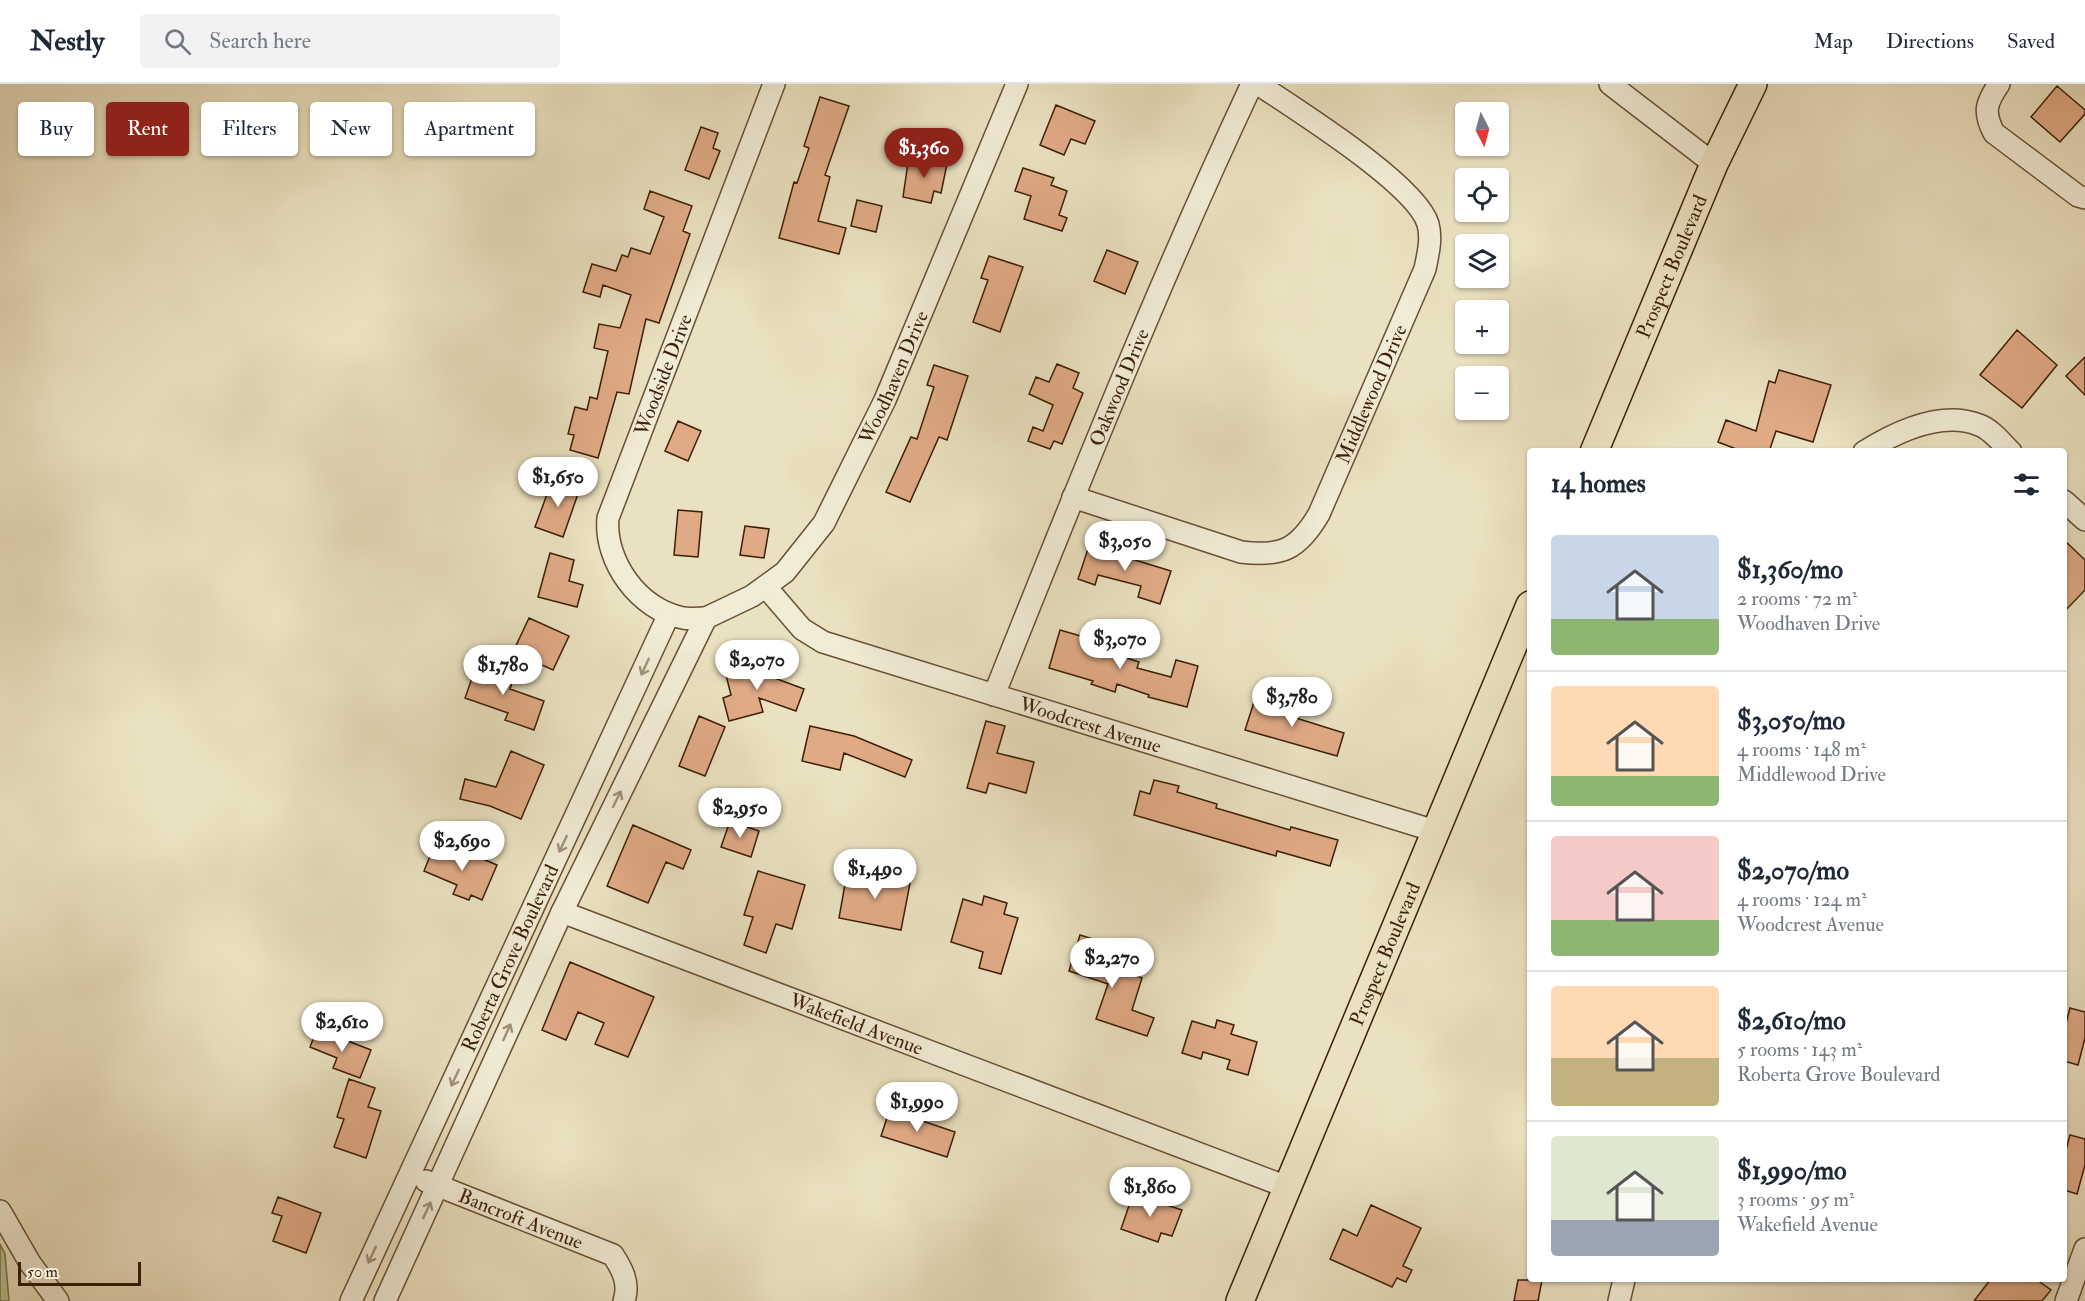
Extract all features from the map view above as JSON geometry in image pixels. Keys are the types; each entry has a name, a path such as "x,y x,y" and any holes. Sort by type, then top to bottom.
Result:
{"main road":[{"name":"Prospect Boulevard","path":"1596,448 1714,164 1753,84"},
{"name":"Prospect Boulevard","path":"1240,1301 1527,612"}],"street":[{"name":"Woodside Drive","path":"706,618 683,618 669,614 654,606 625,578 615,561 607,530 608,518 774,84"},
{"name":"Woodhaven Drive","path":"706,618 766,587 785,573 824,524 885,400 1017,84"},
{"name":"Oakwood Drive","path":"994,695 1073,497 1203,188 1252,84"},
{"name":"Middlewood Drive","path":"1073,497 1240,552 1267,556 1286,550 1300,541 1319,514 1425,269 1430,240 1427,223 1412,198 1337,136 1258,84"},
{"path":"1610,84 1714,164"},
{"path":"2000,84 1988,99 1986,118 1994,133 2078,196 2085,198"},
{"path":"1872,448 1916,426 1957,421 1979,425 2006,448"},
{"path":"2067,504 2085,520"},
{"name":"Woodcrest Avenue","path":"766,587 802,630 823,642 1436,831"},
{"name":"Roberta Grove Boulevard","path":"351,1301 669,614"},
{"name":"Roberta Grove Boulevard","path":"385,1301 562,912 706,618"},
{"name":"Wakefield Avenue","path":"562,912 1287,1187"},
{"name":"Bancroft Avenue","path":"410,1175 613,1254 624,1271 627,1285 624,1301"},
{"path":"0,1211 30,1263 58,1301"},
{"path":"2066,1301 2085,1249"},
{"path":"1619,1301 1624,1282"}],"green space":[{"path":"0,1244 5,1254 9,1301 0,1301"}],"building":[{"path":"2057,86 2085,110 2085,114 2060,142 2031,117"},
{"path":"820,97 849,106 825,175 830,177 818,221 846,228 839,254 779,238 794,182 797,183 809,148 804,146"},
{"path":"1056,105 1095,121 1085,144 1071,139 1064,155 1040,145"},
{"path":"701,127 718,133 713,148 720,151 709,179 685,170"},
{"path":"909,156 947,164 941,193 934,191 931,203 903,197"},
{"path":"1023,168 1054,178 1051,185 1067,191 1059,215 1067,218 1062,231 1024,219 1031,196 1015,191"},
{"path":"650,191 692,206 683,231 690,234 659,323 646,319 629,394 617,392 598,458 570,450 574,435 568,434 575,407 587,410 590,397 597,399 608,351 594,348 599,324 620,328 631,295 603,285 600,297 583,292 592,264 616,271 622,255 628,257 631,248 650,254 664,217 644,209"},
{"path":"857,200 882,206 876,232 851,226"},
{"path":"1107,250 1138,262 1125,294 1094,281"},
{"path":"989,256 1023,267 1000,332 973,322 988,280 981,278"},
{"path":"2017,330 2057,365 2022,408 1980,375"},
{"path":"2085,357 2085,395 2066,376"},
{"path":"1057,364 1079,373 1073,388 1083,393 1062,444 1054,441 1050,449 1028,441 1033,427 1043,431 1053,405 1029,394 1036,377 1049,382"},
{"path":"934,365 968,376 947,440 939,437 910,502 886,492 911,437 917,439 934,387 927,385"},
{"path":"1779,370 1831,385 1813,442 1776,431 1770,448 1734,448 1718,442 1726,420 1756,431 1769,381 1775,383"},
{"path":"678,421 701,431 688,461 665,451"},
{"path":"553,478 580,488 563,537 535,527"},
{"path":"678,510 702,512 698,557 674,555"},
{"path":"745,526 769,529 764,558 740,555"},
{"path":"1090,543 1123,554 1122,556 1171,571 1160,604 1138,597 1141,586 1098,575 1095,585 1078,579"},
{"path":"2067,543 2085,560 2085,590 2067,609"},
{"path":"550,553 574,560 569,581 583,585 577,607 538,597"},
{"path":"529,618 569,636 553,670 513,652"},
{"path":"1060,630 1098,641 1096,648 1139,662 1137,668 1171,677 1176,660 1198,666 1187,707 1148,697 1149,695 1117,684 1115,692 1091,684 1093,681 1049,668"},
{"path":"764,660 769,676 804,689 796,711 759,698 763,712 729,721 723,698 731,695 725,671"},
{"path":"478,661 515,674 510,689 544,701 534,730 505,720 508,713 465,698"},
{"path":"1255,699 1298,712 1296,718 1344,733 1337,756 1245,730"},
{"path":"699,716 725,727 705,776 679,766"},
{"path":"986,721 1005,726 997,753 1034,762 1026,793 989,783 986,793 967,788"},
{"path":"810,726 854,736 912,760 905,777 844,753 840,770 802,761"},
{"path":"511,751 544,765 521,819 490,806 460,799 465,779 496,787"},
{"path":"1154,780 1179,786 1177,792 1217,804 1216,808 1290,830 1291,827 1338,840 1330,866 1277,851 1276,856 1134,815 1140,791 1150,794"},
{"path":"730,821 759,831 751,857 721,847"},
{"path":"633,825 691,850 683,869 666,862 648,903 607,886"},
{"path":"445,843 497,865 482,900 471,895 469,900 453,894 457,885 424,871 430,856 438,859"},
{"path":"758,871 805,885 792,929 776,924 766,953 744,945 753,917 744,915"},
{"path":"847,873 888,881 889,874 911,878 901,930 839,918"},
{"path":"984,896 1007,903 1004,914 1018,918 1001,974 979,968 983,952 951,942 963,899 982,905"},
{"path":"1080,935 1096,940 1090,957 1127,969 1126,972 1142,978 1132,1010 1154,1018 1147,1036 1096,1019 1108,984 1069,971"},
{"path":"570,962 654,997 628,1057 595,1044 604,1023 578,1012 566,1040 542,1030"},
{"path":"2070,1008 2085,1012 2085,1038 2078,1065 2067,1062 2067,1020"},
{"path":"1217,1020 1234,1025 1231,1034 1257,1042 1248,1075 1227,1069 1230,1060 1203,1052 1201,1059 1182,1053 1192,1021 1215,1028"},
{"path":"317,1029 371,1050 360,1078 333,1068 337,1058 310,1047"},
{"path":"349,1079 375,1088 368,1107 381,1111 366,1158 334,1147 344,1119 337,1117"},
{"path":"891,1106 913,1113 911,1117 955,1132 947,1157 881,1136"},
{"path":"2070,1135 2085,1139 2085,1165 2077,1194 2067,1191 2067,1146"},
{"path":"1133,1194 1182,1210 1172,1236 1161,1233 1158,1242 1121,1229"},
{"path":"278,1197 321,1213 306,1253 273,1241 282,1216 272,1213"},
{"path":"1371,1205 1421,1228 1403,1266 1412,1270 1406,1282 1397,1278 1392,1287 1330,1259 1343,1229 1357,1236"},
{"path":"1518,1280 1542,1282 1538,1301 1514,1301"},
{"path":"1988,1282 2040,1282 2051,1290 2042,1301 1974,1301"}]}
